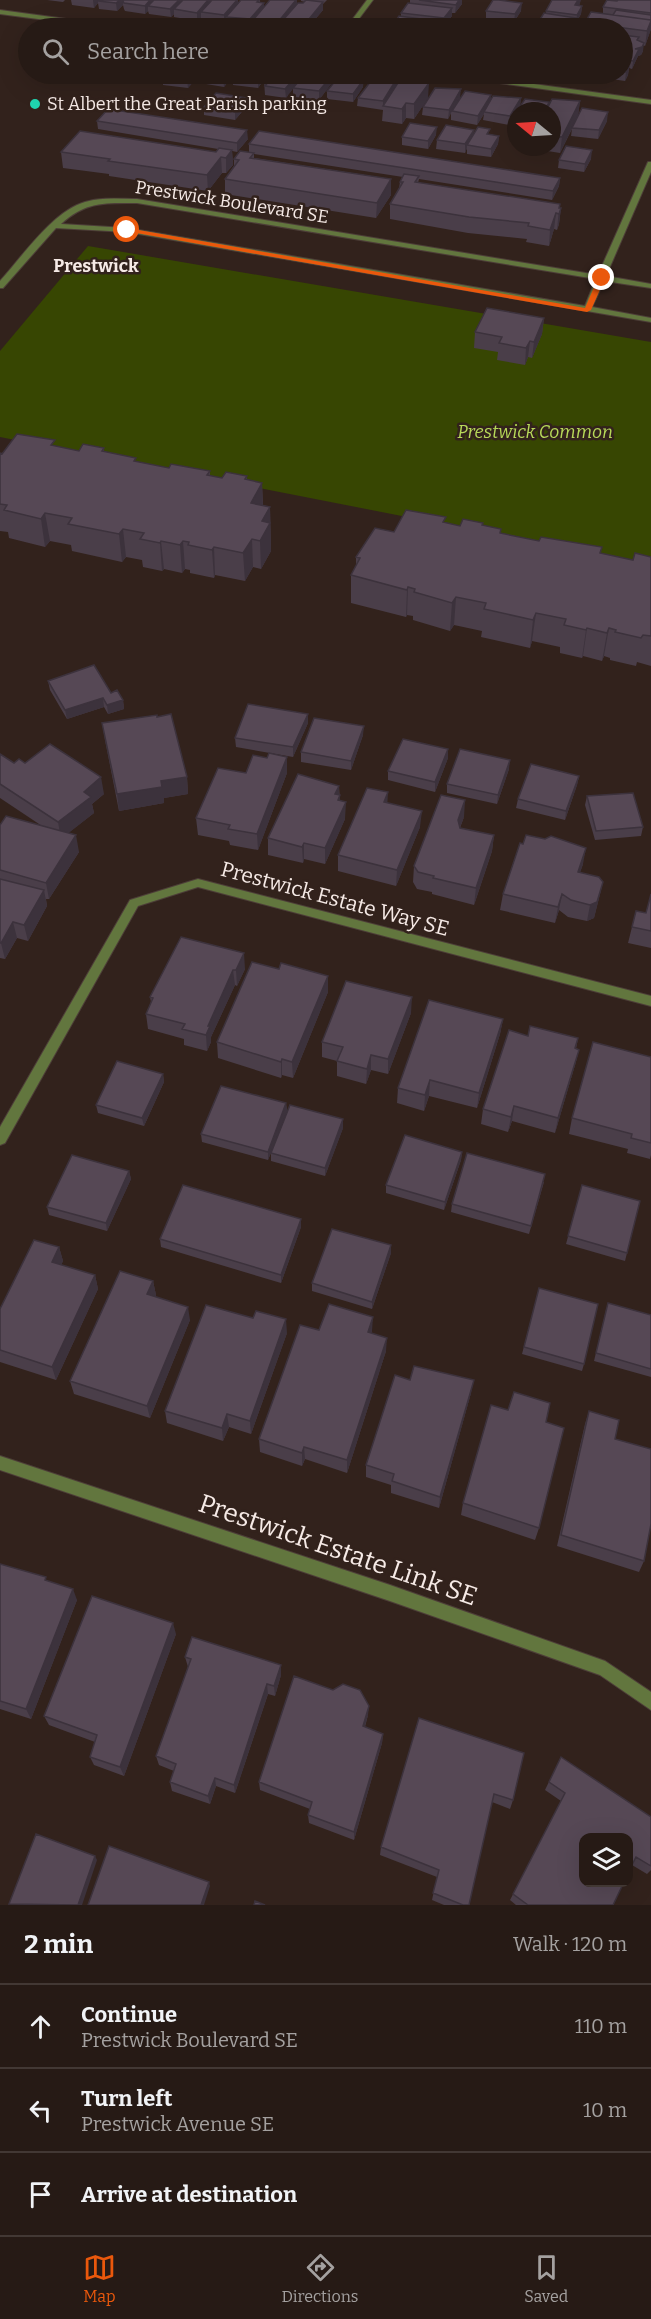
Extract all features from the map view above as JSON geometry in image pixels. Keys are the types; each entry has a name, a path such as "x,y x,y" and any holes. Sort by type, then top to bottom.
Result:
{"street":[{"path":"356,18 370,0"},
{"path":"0,12 44,18"},
{"path":"521,84 651,102"},
{"path":"587,310 651,164"},
{"name":"Prestwick Boulevard SE","path":"0,286 67,213 84,204 104,201 137,201 651,286"},
{"path":"56,226 127,230 651,321"},
{"name":"Prestwick Estate Way SE","path":"0,1139 134,903 198,883 651,1002"},
{"name":"Prestwick Estate Link SE","path":"0,1462 390,1593 605,1669 651,1702"}],"green space":[{"name":"Prestwick Common","path":"88,246 651,342 651,565 0,437 0,351"}],"building":[{"path":"99,0 120,0 116,3"},
{"path":"124,0 150,0 145,6 124,3"},
{"path":"154,0 179,0 170,9 148,6"},
{"path":"183,0 208,0 197,13 174,9"},
{"path":"212,0 237,0 224,15 201,12"},
{"path":"241,0 259,0 257,2 264,3 251,18 226,17"},
{"path":"270,0 296,0 281,18 255,18"},
{"path":"306,0 323,2 310,18 285,18 298,3"},
{"path":"419,0 459,0 456,5"},
{"path":"493,0 522,3 515,14 486,11"},
{"path":"552,0 578,0 575,5 582,6 577,15 546,11"},
{"path":"607,0 651,0 651,13 603,7"},
{"path":"408,3 452,8 444,18 401,13"},
{"path":"616,10 651,15 651,20 613,15"},
{"path":"591,12 651,20 651,21 647,31 633,29 633,18 588,18"},
{"path":"544,13 576,18 541,18"},
{"path":"633,36 639,37 637,40 644,43 642,47 635,49 639,49 633,61"},
{"path":"267,84 289,84 285,89 265,86"},
{"path":"296,84 325,84 319,91 293,88"},
{"path":"333,84 360,84 353,94 327,91"},
{"path":"369,84 394,84 383,101 358,98"},
{"path":"397,84 428,84 414,104 406,103 402,109 383,106"},
{"path":"435,88 461,89 449,110 423,107"},
{"path":"465,91 491,95 478,116 452,111"},
{"path":"216,93 247,98 235,112 204,107"},
{"path":"493,96 521,98 519,102 507,102 507,116 484,112"},
{"path":"525,99 549,102 523,102"},
{"path":"552,99 580,101 562,137 561,102 550,102"},
{"path":"582,108 608,112 599,130 572,128"},
{"path":"108,109 247,130 237,143 97,121"},
{"path":"410,123 437,127 428,141 402,137"},
{"path":"446,125 474,130 465,144 437,140"},
{"path":"478,127 490,129 487,134 499,136 491,149 467,145"},
{"path":"80,131 216,152 219,148 232,150 226,158 221,157 207,175 61,152"},
{"path":"259,131 560,178 553,191 249,144"},
{"path":"566,146 592,150 585,164 559,160"},
{"path":"240,151 254,153 250,158 391,179 377,203 225,179 239,160 234,159"},
{"path":"404,174 419,176 415,182 560,204 559,208 561,208 559,214 556,213 550,230 528,226 529,223 469,217 390,204 403,182 400,182"},
{"path":"487,308 544,318 534,342 530,341 526,348 499,343 502,337 475,332"},
{"path":"17,434 55,440 51,445 79,451 83,444 104,448 102,451 136,458 134,461 169,468 171,464 210,471 207,475 222,478 226,472 247,476 245,479 262,483 251,503 270,507 262,521 270,523 260,541 252,539 243,553 214,547 212,550 188,545 189,542 183,541 180,545 161,541 160,543 140,539 144,533 123,529 119,534 68,524 72,518 45,513 41,519 4,510 7,505 0,504 0,453 2,454"},
{"path":"406,510 446,517 443,522 460,526 463,519 483,523 482,525 501,529 500,533 539,541 541,537 602,547 600,553 633,560 635,553 651,557 651,636 643,635 641,638 615,632 616,630 609,628 607,633 587,628 586,630 564,625 566,619 536,613 533,620 484,609 486,603 456,597 452,603 414,592 415,589 408,587 407,590 351,575 360,558 356,557 375,528 394,532"},
{"path":"94,665 111,693 117,690 123,700 107,705 103,698 65,710 48,681"},
{"path":"248,704 308,714 293,747 235,738"},
{"path":"171,714 187,777 161,781 162,787 117,794 102,723"},
{"path":"314,718 364,726 351,761 301,752"},
{"path":"403,739 448,749 435,782 388,771"},
{"path":"50,744 101,777 84,792 91,797 58,822 0,784 0,754 14,763 19,759 25,763"},
{"path":"460,749 510,760 498,795 447,784"},
{"path":"269,753 287,757 257,834 228,829 230,825 196,818 218,768 246,773 253,755 267,758"},
{"path":"531,764 579,776 566,811 518,799"},
{"path":"298,774 339,786 335,794 340,795 338,800 346,802 325,848 304,843 302,847 268,838"},
{"path":"367,788 388,792 384,802 422,811 397,870 338,855"},
{"path":"633,793 643,827 596,831 587,796"},
{"path":"441,795 465,800 458,820 460,828 494,835 476,888 433,878 434,876 418,872 414,866"},
{"path":"6,816 76,835 46,883 0,870 0,825"},
{"path":"526,835 545,839 551,836 586,848 578,872 599,877 603,882 597,902 590,905 571,900 562,894 558,907 503,894 520,843 523,844"},
{"path":"0,879 44,890 24,925 13,922 1,943 0,943"},
{"path":"651,894 651,931 632,927 636,911 646,913"},
{"path":"181,937 244,953 236,970 233,970 206,1035 182,1029 185,1024 146,1014 153,998 150,997"},
{"path":"252,962 279,969 281,963 328,976 292,1062 282,1059 281,1062 217,1042"},
{"path":"346,981 412,997 388,1059 371,1055 367,1069 337,1061 343,1047 322,1042"},
{"path":"429,1000 503,1019 479,1093 430,1080 425,1095 398,1088"},
{"path":"530,1026 578,1038 575,1048 579,1050 558,1118 514,1106 511,1117 483,1109 509,1030 528,1036"},
{"path":"593,1042 651,1057 651,1143 631,1138 632,1134 572,1118"},
{"path":"117,1061 163,1074 142,1118 96,1105"},
{"path":"221,1086 286,1103 268,1152 201,1134"},
{"path":"290,1105 343,1119 325,1168 271,1153"},
{"path":"405,1135 462,1152 445,1202 386,1185"},
{"path":"467,1153 545,1174 531,1226 452,1204"},
{"path":"72,1155 129,1171 106,1223 47,1207"},
{"path":"183,1185 301,1219 281,1275 160,1239"},
{"path":"582,1185 640,1201 627,1253 568,1236"},
{"path":"332,1229 391,1245 372,1302 312,1283"},
{"path":"34,1240 59,1247 52,1262 95,1275 52,1367 0,1350 0,1309"},
{"path":"120,1271 153,1281 147,1294 188,1307 147,1406 70,1381"},
{"path":"539,1288 598,1304 584,1364 524,1347"},
{"path":"608,1303 651,1315 651,1369 596,1353"},
{"path":"329,1304 373,1317 368,1332 387,1338 347,1460 304,1447 302,1453 259,1439 300,1325 319,1330"},
{"path":"206,1305 253,1318 256,1311 286,1319 250,1421 227,1414 222,1428 165,1411"},
{"path":"414,1366 474,1380 440,1497 392,1481 394,1474 366,1465 395,1375 410,1380"},
{"path":"514,1392 550,1403 546,1422 564,1428 539,1528 463,1503 491,1405 508,1410"},
{"path":"589,1411 619,1420 615,1439 651,1449 651,1524 644,1561 561,1535"},
{"path":"0,1564 46,1577 45,1580 73,1589 26,1709 0,1701"},
{"path":"92,1596 173,1623 120,1767 90,1757 97,1735 44,1716"},
{"path":"192,1637 281,1665 274,1686 267,1684 234,1785 215,1778 208,1796 170,1782 176,1764 156,1756 191,1659 185,1657"},
{"path":"294,1676 333,1690 343,1684 360,1690 369,1706 363,1726 383,1734 354,1832 308,1815 312,1802 259,1782"},
{"path":"419,1718 524,1753 513,1800 494,1794 469,1905 463,1905 433,1893 439,1870 381,1847"},
{"path":"561,1757 651,1817 651,1866 636,1857 633,1863 633,1833 579,1833 579,1887 622,1887 613,1905 528,1905 513,1894 565,1793 549,1782"},
{"path":"36,1834 95,1856 78,1905 9,1904"},
{"path":"109,1846 209,1882 201,1905 88,1905"}],"place":[{"name":"St Albert the Great Parish parking","path":"35,104"}],"district":[{"name":"Prestwick","path":"96,266"}],"route":[{"path":"127,230 587,310 602,278"}]}
